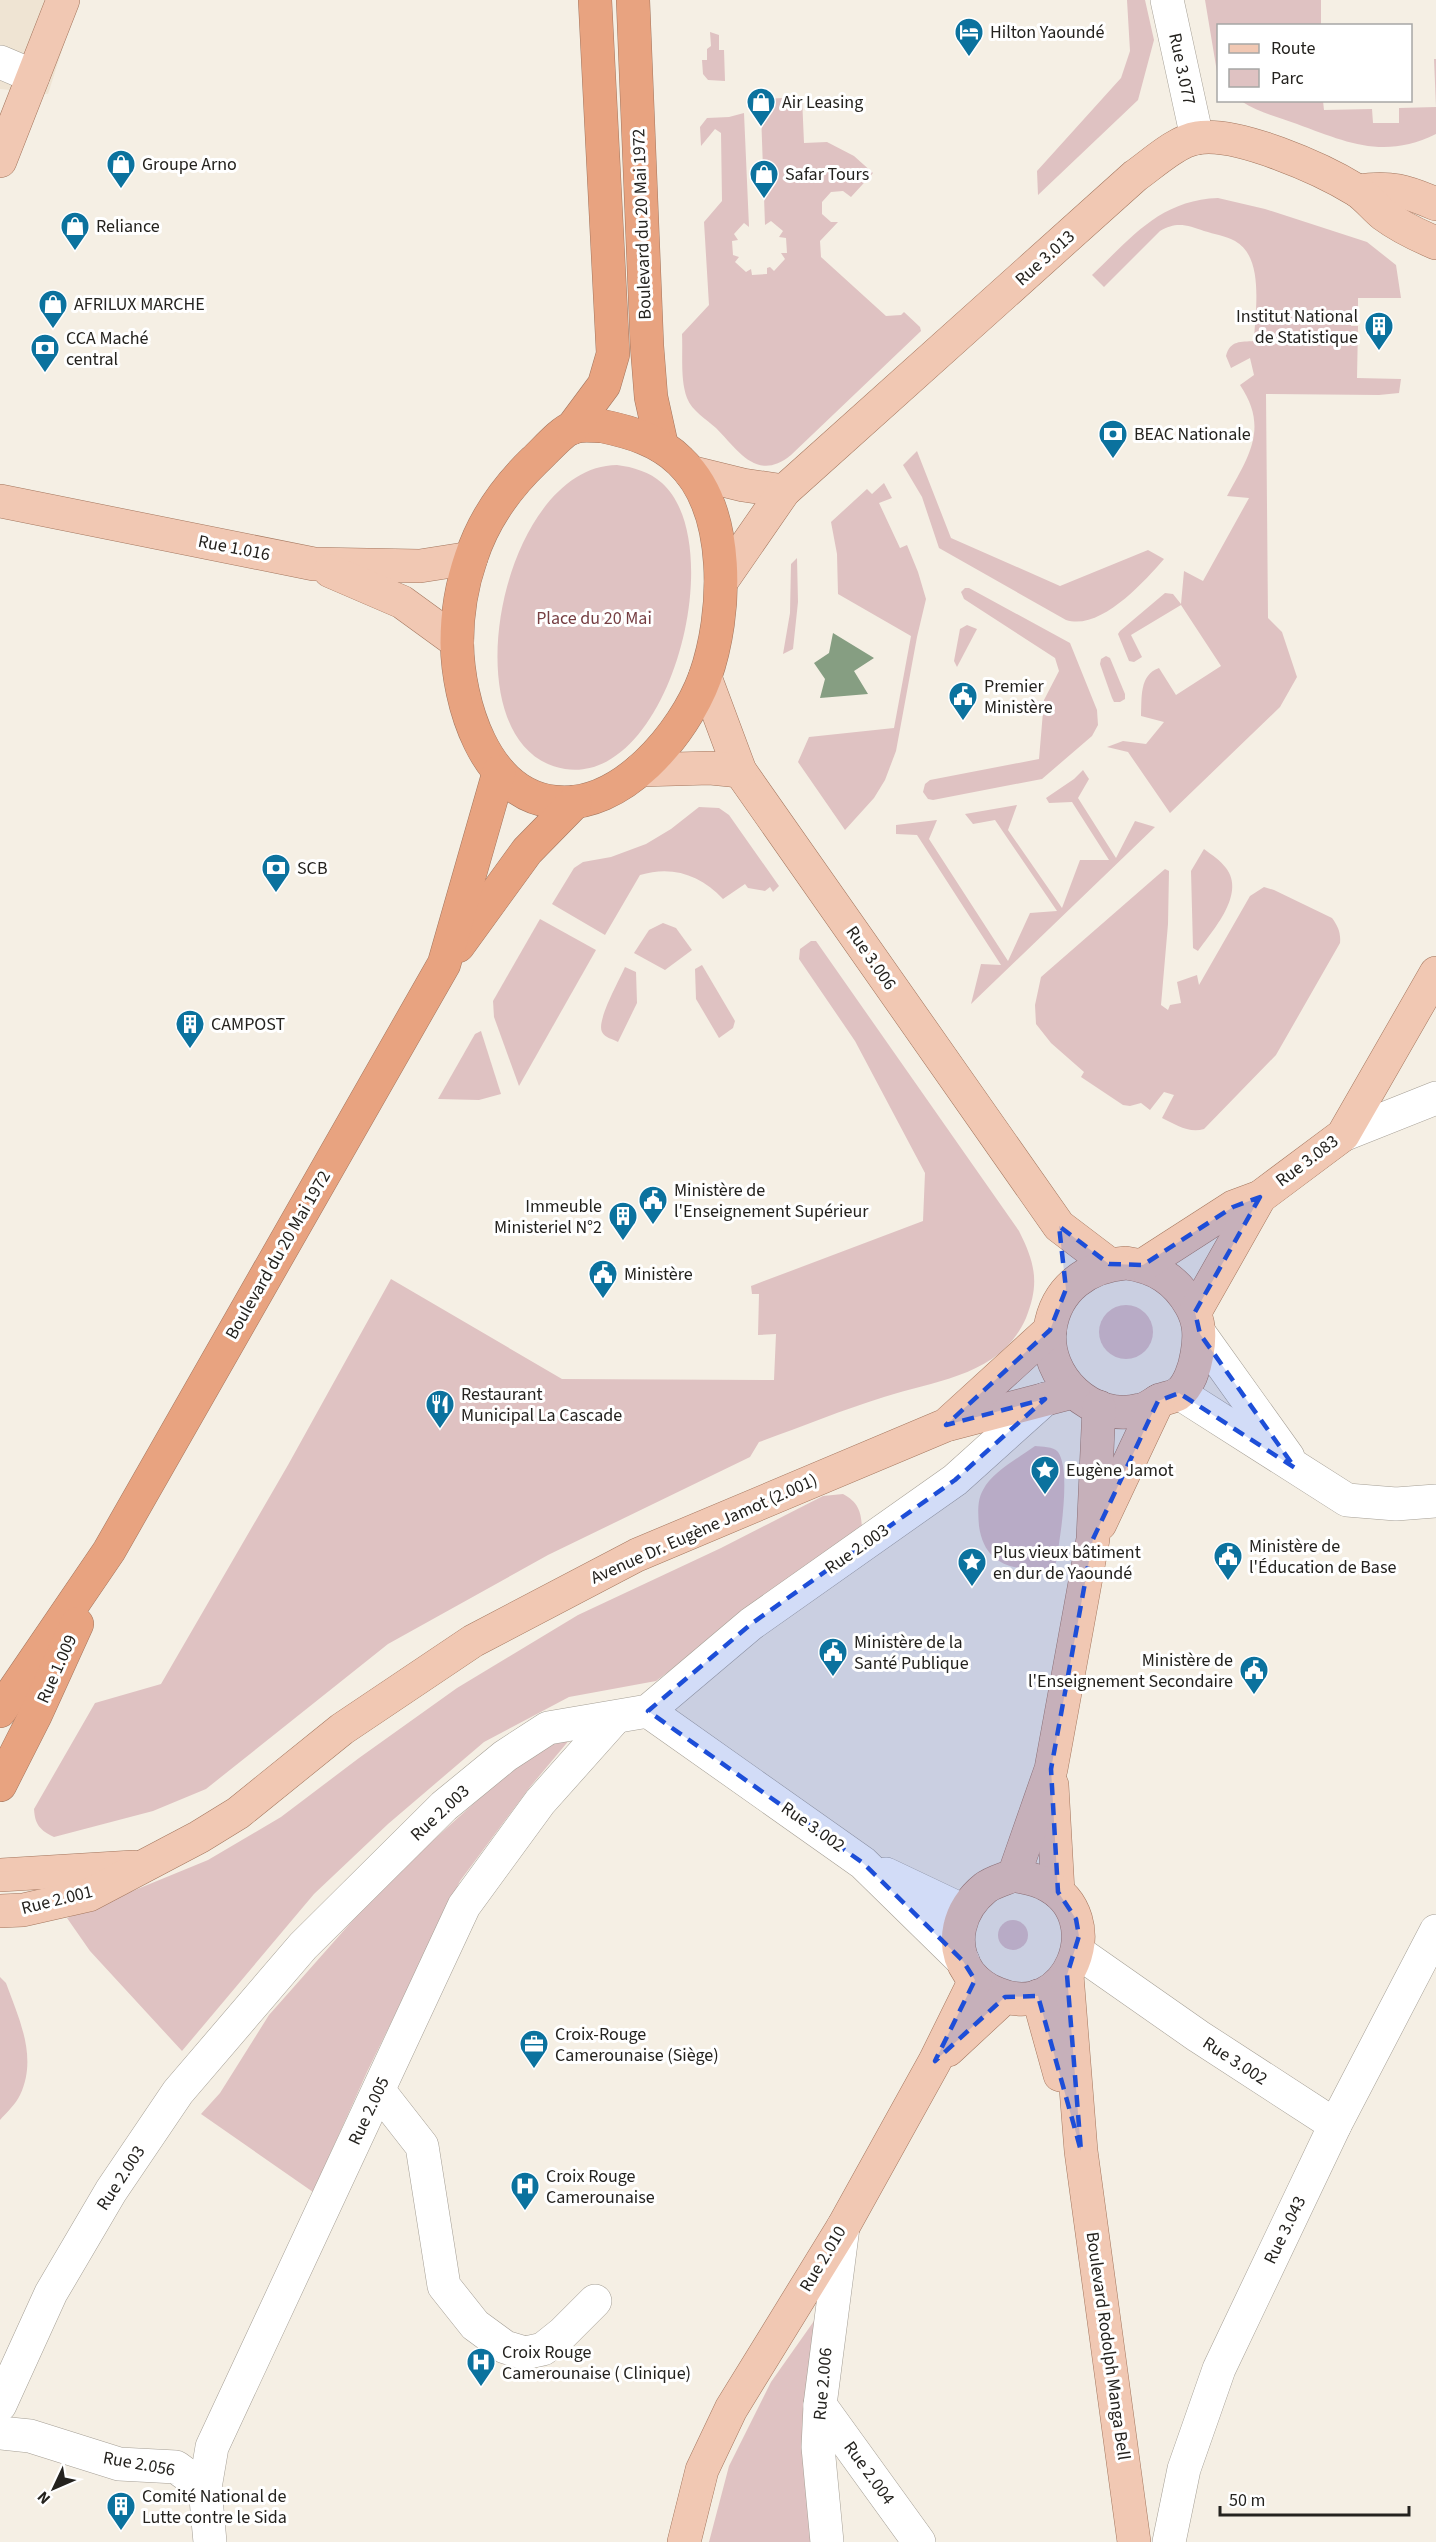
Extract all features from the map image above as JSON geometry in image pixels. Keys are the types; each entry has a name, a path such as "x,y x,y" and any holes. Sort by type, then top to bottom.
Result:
{"highway":[{"name":"Boulevard du 20 Mai 1972","path":"572,428 604,385 614,354 595,0"},
{"name":"Boulevard du 20 Mai 1972","path":"633,0 647,346 651,397 662,447"},
{"path":"602,426 632,433 662,447 680,460 690,472 707,503 717,536 721,582 715,639 705,677 692,705 674,731 640,770 624,783 604,794 575,802 555,802 534,798 516,788 499,772 480,742 468,711 461,684 457,642 459,615 471,558 483,530 517,478 572,428 602,426"},
{"name":"Boulevard du 20 Mai 1972","path":"0,1711 109,1551 444,964 499,772"},
{"path":"444,964 527,850 575,802"},
{"name":"Rue 1.009","path":"0,1785 36,1714 109,1551"}],"main road":[{"path":"0,161 63,0"},
{"name":"Rue 3.013","path":"721,582 784,490 1163,154 1197,138 1236,140 1277,152 1358,191 1383,214 1398,224 1436,243"},
{"path":"1358,191 1382,187 1416,195 1436,204"},
{"path":"690,472 743,485 784,490"},
{"name":"Rue 1.016","path":"0,502 314,564 420,566 471,558"},
{"path":"314,564 402,602 457,642"},
{"name":"Rue 3.006","path":"705,677 740,771 1059,1226"},
{"path":"640,770 710,768 740,771"},
{"name":"Rue 3.083","path":"1143,1265 1233,1207 1260,1197 1343,1135 1436,973"},
{"path":"1014,1875 1052,1769 1093,1539 1169,1397 1195,1369 1198,1323 1260,1197"},
{"path":"1059,1226 1109,1264"},
{"path":"1059,1226 1066,1290"},
{"path":"1093,1539 1072,1399 1051,1352 1050,1330 1055,1308 1066,1290 1086,1273 1109,1264 1126,1263 1143,1265 1171,1280 1183,1291 1198,1323"},
{"name":"Avenue Dr. Eugène Jamot (2.001)","path":"0,1875 144,1866 238,1813 342,1729 473,1641 637,1555 946,1425 1050,1330"},
{"path":"946,1425 1072,1399 1120,1412 1141,1410 1169,1397"},
{"path":"1052,1769 1058,1892"},
{"name":"Rue 2.001","path":"0,1911 22,1910 89,1895 144,1866"},
{"path":"1072,1964 1059,1984 1038,1996 1022,1999 1005,1997 989,1990 969,1970 958,1936 964,1911 986,1887 1014,1875 1046,1884 1058,1892 1069,1904 1076,1919 1079,1936 1072,1964 1081,2151"},
{"name":"Rue 2.010","path":"684,2542 702,2470 731,2409 843,2227 935,2061 969,1970"},
{"path":"1038,1996 1081,2151"},
{"path":"935,2061 1005,1997"},
{"name":"Boulevard Rodolph Manga Bell","path":"1081,2151 1134,2542"}],"street":[{"name":"Rue 3.077","path":"1167,0 1197,138"},
{"path":"0,62 33,76"},
{"path":"1343,1135 1436,1098"},
{"path":"1198,1323 1296,1468"},
{"path":"1169,1397 1296,1468 1347,1500 1396,1504 1436,1501"},
{"name":"Rue 2.003","path":"0,2405 51,2293 118,2181 178,2092 303,1946 444,1806 506,1756 548,1728 614,1719 648,1711 751,1624 1072,1399"},
{"name":"Rue 3.002","path":"648,1711 863,1863 969,1970"},
{"name":"Rue 2.005","path":"210,2542 205,2488 212,2447 464,1906 540,1802 614,1719"},
{"path":"863,1863 964,1911"},
{"name":"Rue 3.043","path":"1169,2542 1184,2469 1219,2369 1335,2125 1436,1931"},
{"name":"Rue 3.002","path":"1072,1964 1198,2036 1335,2125"},
{"path":"379,2091 422,2146 444,2286 475,2325 505,2347 525,2353 543,2349 563,2333 595,2301"},
{"name":"Rue 2.006","path":"828,2542 818,2447 819,2405 843,2227"},
{"name":"Rue 2.004","path":"819,2405 918,2542"},
{"name":"Rue 2.056","path":"0,2433 30,2436 119,2464 176,2467 205,2488"}],"highlighted area":[{"path":"1260,1197 1195,1312 1200,1334 1295,1468 1179,1393 1158,1401 1093,1539 1051,1769 1058,1892 1076,1919 1079,1936 1067,1975 1081,2151 1038,1996 1005,1997 935,2061 975,1980 963,1961 863,1863 648,1711 751,1624 955,1480 1045,1399 946,1425 1050,1330 1066,1289 1059,1226 1109,1264 1143,1265 1233,1207"}],"shaded area":[{"path":"0,0 78,0 48,94 0,89"},
{"path":"833,633 874,658 854,671 868,694 820,698 825,679 814,663 829,653"}],"green space":[{"path":"1127,0 1145,0 1154,40 1138,100 1038,195 1037,171 1121,78 1130,51"},
{"path":"1205,0 1321,0 1321,24 1217,24 1217,72"},
{"path":"710,32 719,35 719,50 724,50 725,81 708,80 703,74 702,60 707,60 707,49 711,46"},
{"path":"1434,59 1436,59 1436,107"},
{"path":"802,97 804,143 827,142 854,156 873,173 851,197 843,191 831,192 822,202 822,214 831,222 838,222 820,241 821,257 886,316 901,315 904,312 920,327 921,331 791,455 779,463 768,466 758,465 740,454 692,407 685,391 682,334 709,305 704,222 722,201 721,133 715,129 701,146 700,127 707,118 729,117 744,113 749,227 744,223 734,234 738,240 732,241 733,255 739,257 735,262 746,272 751,269 752,275 767,274 767,268 770,267 774,271 785,259 781,253 787,253 786,238 779,237 783,231 771,221 765,225 761,113 764,112 764,99"},
{"path":"1242,102 1323,102 1324,110 1372,109 1373,123 1399,123 1399,108 1436,107 1436,134 1399,146 1365,145 1332,137"},
{"path":"1218,198 1265,209 1367,242 1396,265 1401,298 1358,298 1358,311 1352,312 1351,326 1358,326 1357,378 1401,379 1399,393 1379,395 1266,394 1268,618 1282,632 1297,677 1280,707 1170,813 1128,752 1107,747 1123,741 1146,744 1164,722 1141,716 1143,688 1153,671 1159,668 1176,695 1221,666 1181,605 1131,635 1142,657 1134,662 1129,661 1118,634 1165,593 1173,594 1181,604 1184,571 1203,581 1249,498 1227,496 1253,442 1253,415 1249,400 1240,385 1254,375 1250,358 1231,368 1226,356 1233,344 1254,341 1256,287 1254,272 1251,259 1235,241 1193,227 1177,225 1160,231 1104,287 1092,275 1134,235 1163,213 1198,200"},
{"path":"917,451 951,538 1060,586 1148,550 1164,559 1133,592 1106,612 1079,622 1066,620 939,548 922,497 903,465"},
{"name":"Place du 20 Mai","path":"617,465 641,471 657,479 682,514 691,556 689,605 678,655 660,702 634,740 602,764 565,769 528,751 506,714 498,665 502,610 517,557 542,510 576,478"},
{"path":"884,483 892,498 879,503 900,548 907,545 926,599 896,751 885,780 874,798 845,830 798,762 809,737 894,728 911,636 838,594 837,554 831,522 867,489 872,494"},
{"path":"797,558 798,602 793,649 783,654 790,613 791,564"},
{"path":"969,588 1070,643 1097,710 1098,725 1092,736 1042,779 933,800 928,799 923,792 925,784 930,780 1039,759 1044,700 1059,671 1055,658 964,599 961,592"},
{"path":"967,625 977,629 957,667 954,661 960,629"},
{"path":"1106,656 1110,658 1125,694 1125,699 1120,702 1114,702 1100,664 1101,659"},
{"path":"1083,770 1089,779 1078,798 1116,858 1135,821 1155,827 971,1004 981,964 1001,965 917,835 896,834 896,825 937,820 929,839 1008,961 1030,913 1057,911 995,820 973,824 965,814 1017,805 1008,830 1062,908 1080,860 1109,860 1072,802 1049,803 1046,798"},
{"path":"699,807 719,808 729,815 779,886 773,892 770,887 765,891 748,888 745,884 723,899 696,878 685,874 663,871 640,875 605,935 552,904 574,868 583,862 611,857 646,844 671,829"},
{"path":"1204,849 1226,868 1231,878 1232,889 1230,900 1219,922 1198,951 1193,948 1191,871"},
{"path":"1165,869 1169,871 1168,924 1161,1005 1168,1010 1170,1005 1181,1003 1177,982 1197,975 1199,985 1250,896 1264,887 1332,918 1340,936 1340,943 1276,1055 1204,1129 1198,1130 1182,1128 1162,1118 1174,1095 1164,1092 1150,1110 1141,1103 1123,1105 1081,1077 1084,1072 1051,1043 1036,1024 1035,1005 1041,977"},
{"path":"540,919 596,950 519,1086 494,1017 493,1001"},
{"path":"663,923 676,928 692,950 665,970 634,953 649,930"},
{"path":"811,941 816,941 1019,1231 1032,1263 1034,1284 1026,1318 1015,1337 1001,1352 984,1364 966,1372 868,1402 759,1442 750,1457 548,1555 388,1644 206,1789 153,1811 54,1837 45,1832 37,1823 34,1809 95,1703 161,1684 288,1465 391,1279 562,1379 774,1380 776,1334 758,1335 759,1294 752,1294 751,1286 923,1221 925,1173 855,1041 799,959 800,949"},
{"path":"702,965 735,1021 733,1028 719,1038 696,999 695,969"},
{"path":"625,967 636,972 637,1003 618,1042 605,1036 601,1027 605,1010"},
{"path":"481,1031 501,1094 479,1100 438,1099 475,1034"},
{"path":"1126,1305 1136,1307 1145,1313 1151,1322 1153,1332 1151,1342 1145,1351 1136,1357 1126,1359 1116,1357 1107,1351 1101,1342 1099,1332 1101,1322 1107,1313 1116,1307"},
{"path":"1035,1446 1056,1450 1062,1462 1063,1509 1055,1569 1017,1568 996,1559 988,1551 979,1526 980,1498 987,1483"},
{"path":"843,1494 858,1508 862,1527 656,1681 569,1697 484,1742 388,1824 314,1894 182,2051 90,1951 67,1918 208,1860 281,1817 457,1688 578,1615 721,1548 823,1496"},
{"path":"571,1738 530,1787 460,1881 367,2072 313,2192 201,2114 220,2093 269,2015 385,1884 514,1767 548,1743"},
{"path":"1013,1920 1024,1924 1028,1935 1024,1946 1013,1950 1002,1946 998,1935 1002,1924"},
{"path":"0,1977 6,1983 21,2024 27,2052 27,2067 20,2095 0,2120"},
{"path":"814,2321 809,2405 814,2542 709,2542 729,2466 771,2382"}],"place":[{"name":"Hilton Yaoundé","path":"969,58"},
{"name":"Air Leasing","path":"761,128"},
{"name":"Groupe Arno","path":"121,190"},
{"name":"Safar Tours","path":"764,200"},
{"name":"Reliance","path":"75,252"},
{"name":"AFRILUX MARCHE","path":"53,330"},
{"name":"Institut National de Statistique","path":"1379,352"},
{"name":"CCA Maché central","path":"45,374"},
{"name":"BEAC Nationale","path":"1113,460"},
{"name":"Premier Ministère","path":"963,722"},
{"name":"SCB","path":"276,894"},
{"name":"CAMPOST","path":"190,1050"},
{"name":"Ministère de l'Enseignement Supérieur","path":"653,1226"},
{"name":"Immeuble Ministeriel N°2","path":"623,1242"},
{"name":"Ministère","path":"603,1300"},
{"name":"Restaurant Municipal La Cascade","path":"440,1430"},
{"name":"Eugène Jamot","path":"1045,1496"},
{"name":"Ministère de l'Éducation de Base","path":"1228,1582"},
{"name":"Plus vieux bâtiment en dur de Yaoundé","path":"972,1588"},
{"name":"Ministère de la Santé Publique","path":"833,1678"},
{"name":"Ministère de l'Enseignement Secondaire","path":"1254,1696"},
{"name":"Croix-Rouge Camerounaise (Siège)","path":"534,2070"},
{"name":"Croix Rouge Camerounaise","path":"525,2212"},
{"name":"Croix Rouge Camerounaise ( Clinique)","path":"481,2388"},
{"name":"Comité National de Lutte contre le Sida","path":"121,2532"}]}
